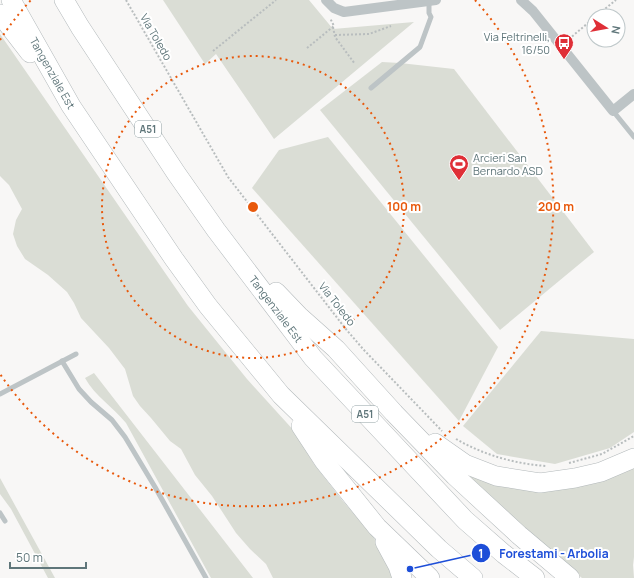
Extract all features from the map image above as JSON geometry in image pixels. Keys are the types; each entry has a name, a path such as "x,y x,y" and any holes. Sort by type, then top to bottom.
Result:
{"highway":[{"name":"Tangenziale Est","path":"11,0 71,106 174,259 208,306 281,395 439,549 473,578"},
{"name":"Tangenziale Est","path":"64,0 80,27 176,173 216,230 313,358 465,520 504,554 535,578"},
{"path":"0,14 71,106"},
{"path":"216,230 299,316 336,349 394,413 455,476 519,535 570,578"},
{"path":"281,395 324,461 377,527 430,578"},
{"path":"394,413 465,464 496,476 540,483 575,478 601,472 634,458"},
{"path":"377,527 398,566 402,578"}],"street":[{"path":"326,0 334,8 344,12 433,0"},
{"path":"521,0 533,11 613,111 634,94"}],"lane":[{"path":"371,88 420,47 431,17 429,13 433,0"},
{"path":"613,111 634,137"},
{"path":"0,394 76,354"},
{"path":"62,361 79,389 91,402 112,420 125,437 155,486 206,578"},
{"path":"0,513 5,521"}],"path":[{"name":"Via Toledo","path":"126,0 228,177 345,328 363,349 444,432"},
{"path":"213,51 276,0"},
{"path":"606,8 616,0"},
{"path":"330,18 334,26 332,28 334,35 355,64"},
{"path":"569,39 586,25"},
{"path":"334,35 369,34 391,26"},
{"path":"307,48 332,28"},
{"path":"451,436 494,456 520,463 553,466"},
{"path":"567,464 602,454 634,436"}],"shaded area":[{"path":"163,0 309,0 333,29 414,22 274,139 216,54 205,64"},
{"path":"0,34 188,306 247,379 296,433 314,464 373,536 395,578 273,578 266,564 236,533 212,496 195,475 181,449 170,441 140,406 133,396 125,369 109,348 81,318 67,292 48,275 25,259 17,246 13,234 16,220 22,209 9,185 0,176"},
{"name":"Arcieri San Bernardo ASD","path":"382,62 454,69 594,252 500,330 320,110"},
{"path":"328,137 498,347 459,421 252,188 279,150"},
{"path":"541,331 634,339 634,432 610,448 555,464 497,454 463,426"},
{"path":"94,373 253,578 211,578 126,423 99,396 85,378"},
{"path":"446,457 501,480 634,465 634,578 582,578 552,553"},
{"path":"0,478 55,578 48,578 11,509 0,494"}],"place":[{"name":"Via Feltrinelli, 16/50","path":"564,60"},
{"name":"Arcieri San Bernardo ASD","path":"459,181"},
{"name":"Forestami - Arbolia","path":"410,569"}]}
